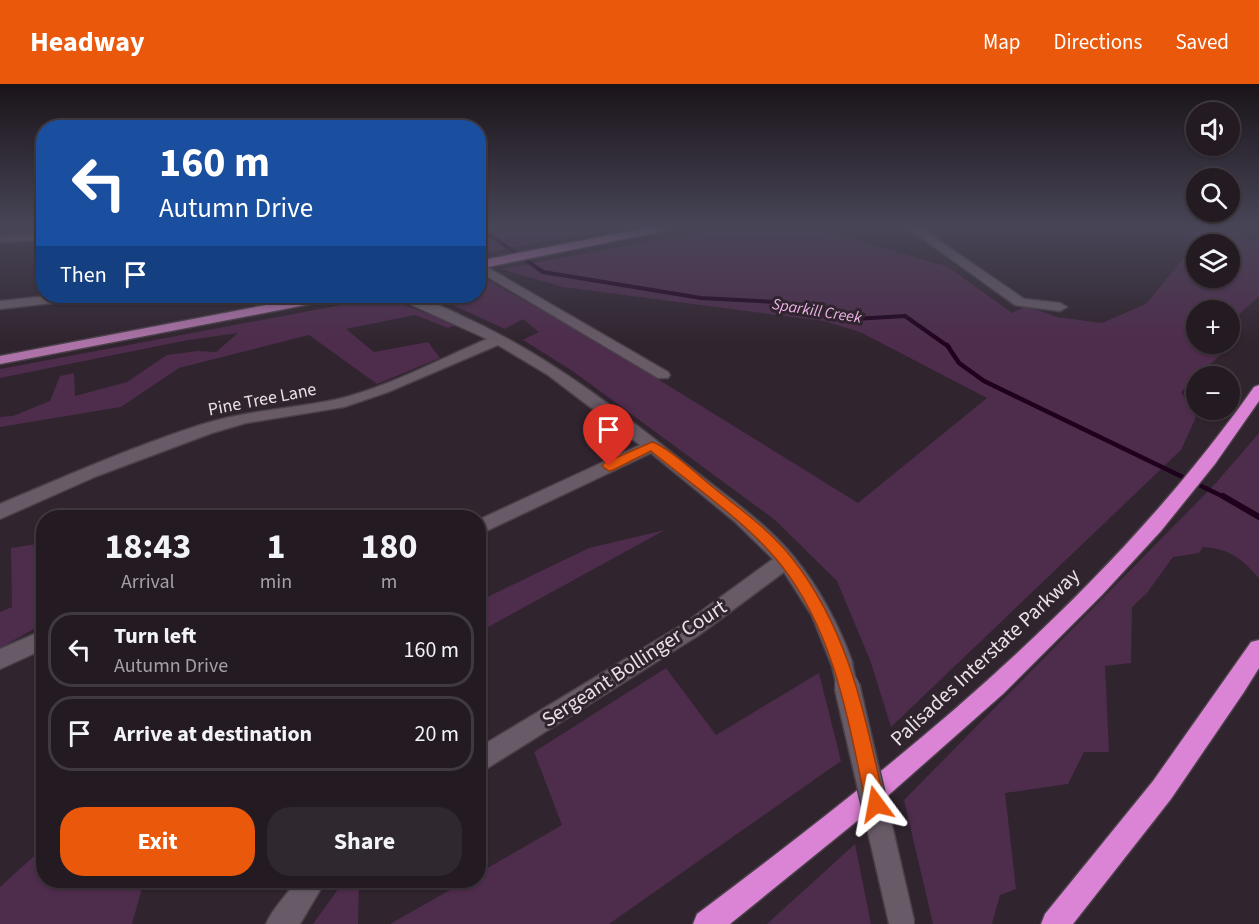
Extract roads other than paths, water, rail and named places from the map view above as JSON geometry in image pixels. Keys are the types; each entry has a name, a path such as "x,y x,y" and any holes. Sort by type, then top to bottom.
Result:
{"highway":[{"name":"Palisades Interstate Parkway","path":"707,924 788,862 914,759 1006,676 1094,591 1177,500 1207,463 1259,390"},
{"path":"1055,924 1168,783 1259,649"}],"main road":[{"path":"0,360 295,303"}],"street":[{"path":"967,265 1020,302 1060,307"},
{"path":"486,271 663,375"},
{"path":"0,306 36,301"},
{"path":"415,303 500,339 550,371 652,446 749,524 786,560 818,609 842,664 902,924"},
{"name":"Pine Tree Lane","path":"0,512 91,472 206,429 246,418 338,404 383,389 500,339"},
{"path":"486,524 652,446"},
{"name":"Sergeant Bollinger Court","path":"486,757 692,629 786,560"},
{"path":"0,659 36,643"},
{"path":"717,924 788,862"},
{"path":"280,924 286,920 308,888"}],"waterway":[{"name":"Sparkill Creek","path":"533,265 543,272 701,298 777,302 853,319 905,316 948,346"},
{"name":"Sparkill Creek","path":"948,346 959,363 984,381 1226,498"},
{"name":"Sparkill Creek","path":"1223,496 1259,517"}]}
